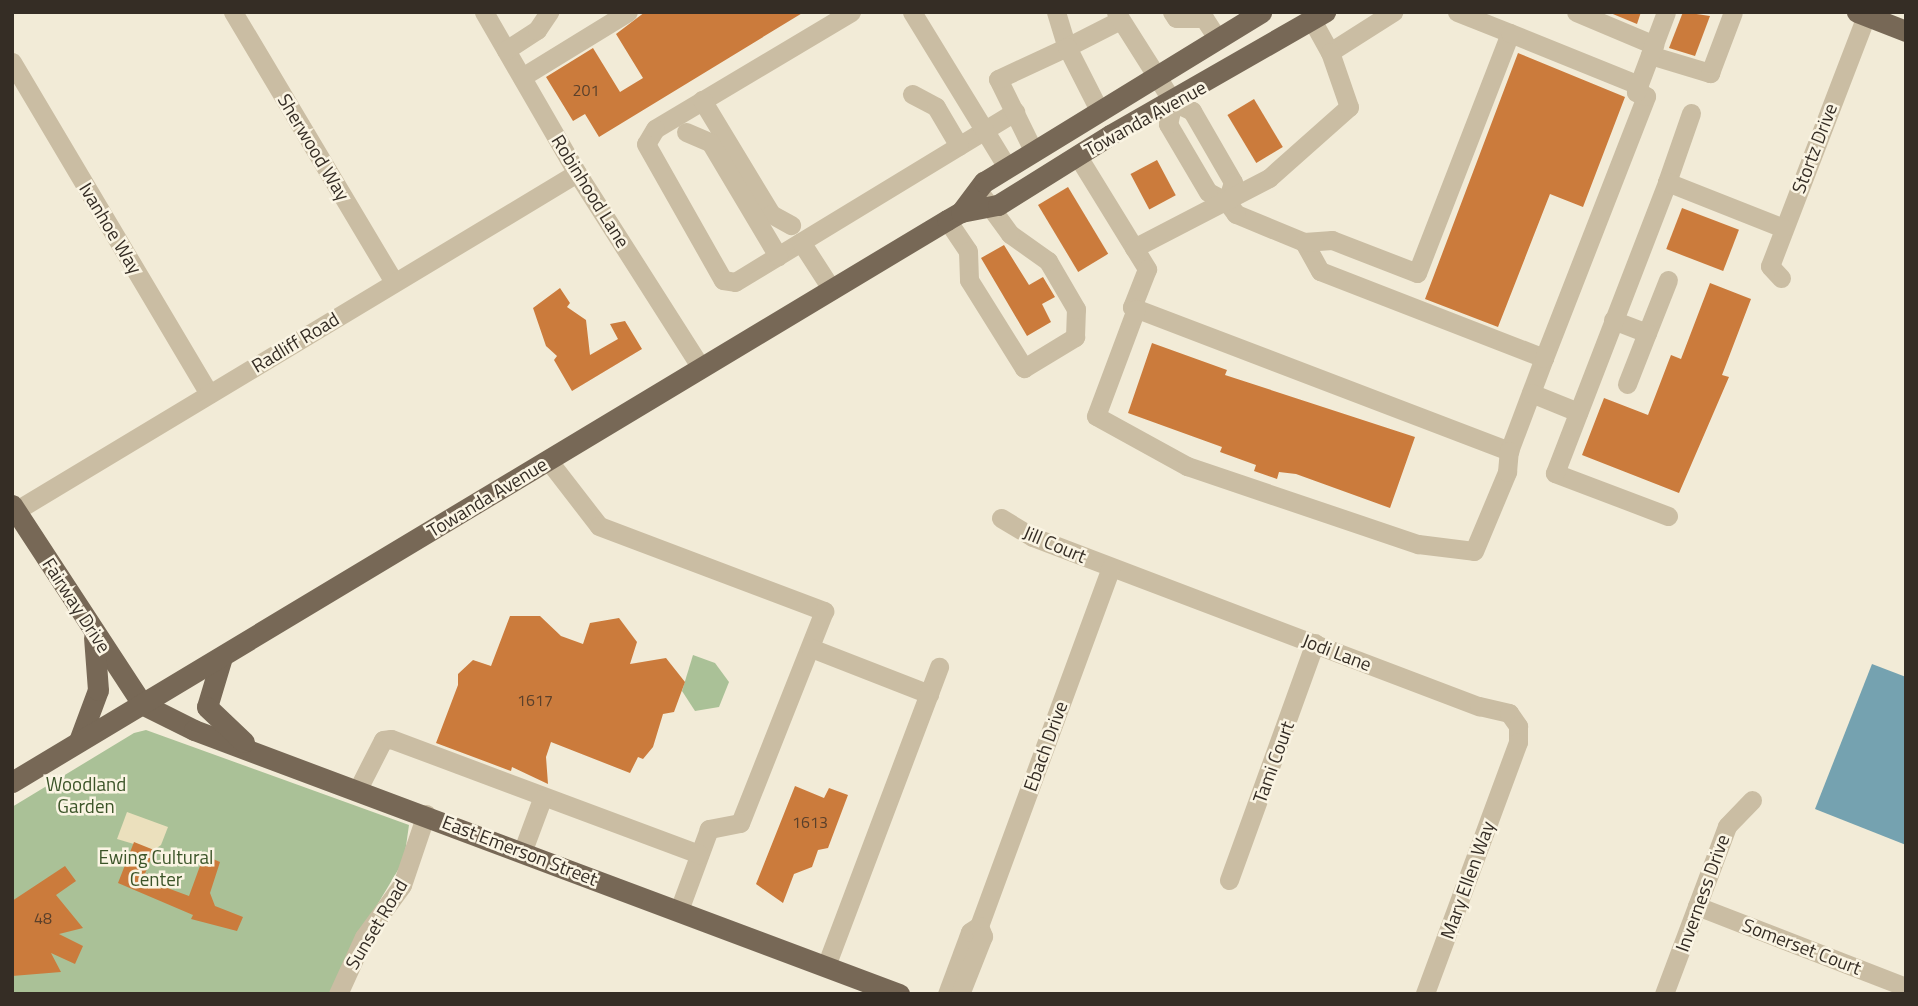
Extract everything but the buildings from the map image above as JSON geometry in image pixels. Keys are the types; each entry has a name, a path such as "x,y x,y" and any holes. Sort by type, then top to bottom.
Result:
{"main road":[{"name":"Towanda Avenue","path":"984,198 1007,167 1261,12"},
{"path":"1862,14 1906,31"},
{"name":"Towanda Avenue","path":"12,782 984,198 1077,155 1319,16"},
{"name":"Fairway Drive","path":"13,510 142,704"},
{"path":"79,741 99,690 94,632"},
{"path":"222,657 207,707 259,754"},
{"name":"East Emerson Street","path":"142,704 259,754 523,850 900,994"}],"street":[{"name":"Sherwood Way","path":"233,12 394,282"},
{"name":"Robinhood Lane","path":"484,12 577,173 701,368"},
{"path":"506,50 537,30 549,12"},
{"path":"522,77 628,12"},
{"path":"851,12 655,129 646,144 723,281 735,282 1015,112"},
{"path":"912,12 951,77 972,138"},
{"path":"1056,12 1067,47 1099,110"},
{"path":"1172,12 1175,18 1205,18 1217,38"},
{"path":"1330,52 1394,12"},
{"path":"1457,12 1639,85"},
{"path":"1576,12 1652,50 1710,73 1733,12"},
{"path":"1136,309 1098,404 1096,416 1187,466 1418,544 1474,551 1507,472 1509,451 1646,96 1636,92 1666,12"},
{"name":"Stortz Drive","path":"1781,278 1770,266 1862,14"},
{"path":"1033,150 998,79 1067,47 1118,16 1173,102 1192,111 1233,182 1227,202"},
{"path":"1134,248 1269,178 1349,107 1319,16"},
{"path":"1173,102 1168,124 1208,192 1227,202 1236,215 1304,242 1332,240 1417,272 1510,33"},
{"name":"Ivanhoe Way","path":"12,62 209,394"},
{"path":"912,94 936,107 1007,167"},
{"path":"702,100 771,214 791,225"},
{"path":"1668,516 1555,473 1692,113"},
{"path":"685,132 710,142 778,257"},
{"path":"1077,155 1147,269 1132,307 1509,451"},
{"name":"Radliff Road","path":"13,510 577,173"},
{"path":"1667,181 1783,228"},
{"path":"954,216 968,251 969,280 1024,368 1074,337 1076,309 1048,261 1010,234 984,198"},
{"path":"801,242 832,290"},
{"path":"1304,242 1320,271 1544,358"},
{"path":"1627,384 1668,280"},
{"path":"1613,320 1647,333"},
{"path":"1531,393 1578,412"},
{"path":"548,460 599,526 824,611 740,823 709,829 679,910"},
{"name":"Jill Court","path":"1001,518 1033,537 1111,567"},
{"name":"Jodi Lane","path":"1111,567 1479,706 1509,713 1518,726 1518,738 1510,767"},
{"name":"Ebach Drive","path":"947,994 970,932 979,926 1111,567"},
{"name":"Tami Court","path":"1229,880 1315,643"},
{"path":"811,648 929,694"},
{"path":"826,966 939,667"},
{"path":"358,789 383,740 391,739 542,799 699,854"},
{"name":"Mary Ellen Way","path":"1425,994 1510,767"},
{"path":"523,850 542,799"},
{"name":"Inverness Drive","path":"1664,994 1727,826 1752,800"},
{"name":"Sunset Road","path":"338,994 359,946 402,885 426,814"},
{"name":"Somerset Court","path":"1697,906 1906,991"},
{"name":"Ebach Drive","path":"960,994 983,936 979,926"}],"green space":[{"path":"693,655 715,663 729,682 719,707 695,711 682,691"},
{"name":"Ewing Cultural Center","path":"146,730 409,825 404,860 352,947 334,994 12,994 12,807 134,733"}],"shaded area":[{"path":"127,812 168,827 161,845 154,850 117,839"}],"water":[{"path":"1872,664 1906,677 1906,845 1815,809"}],"park label":[{"name":"Woodland Garden","path":"86,795"}]}
